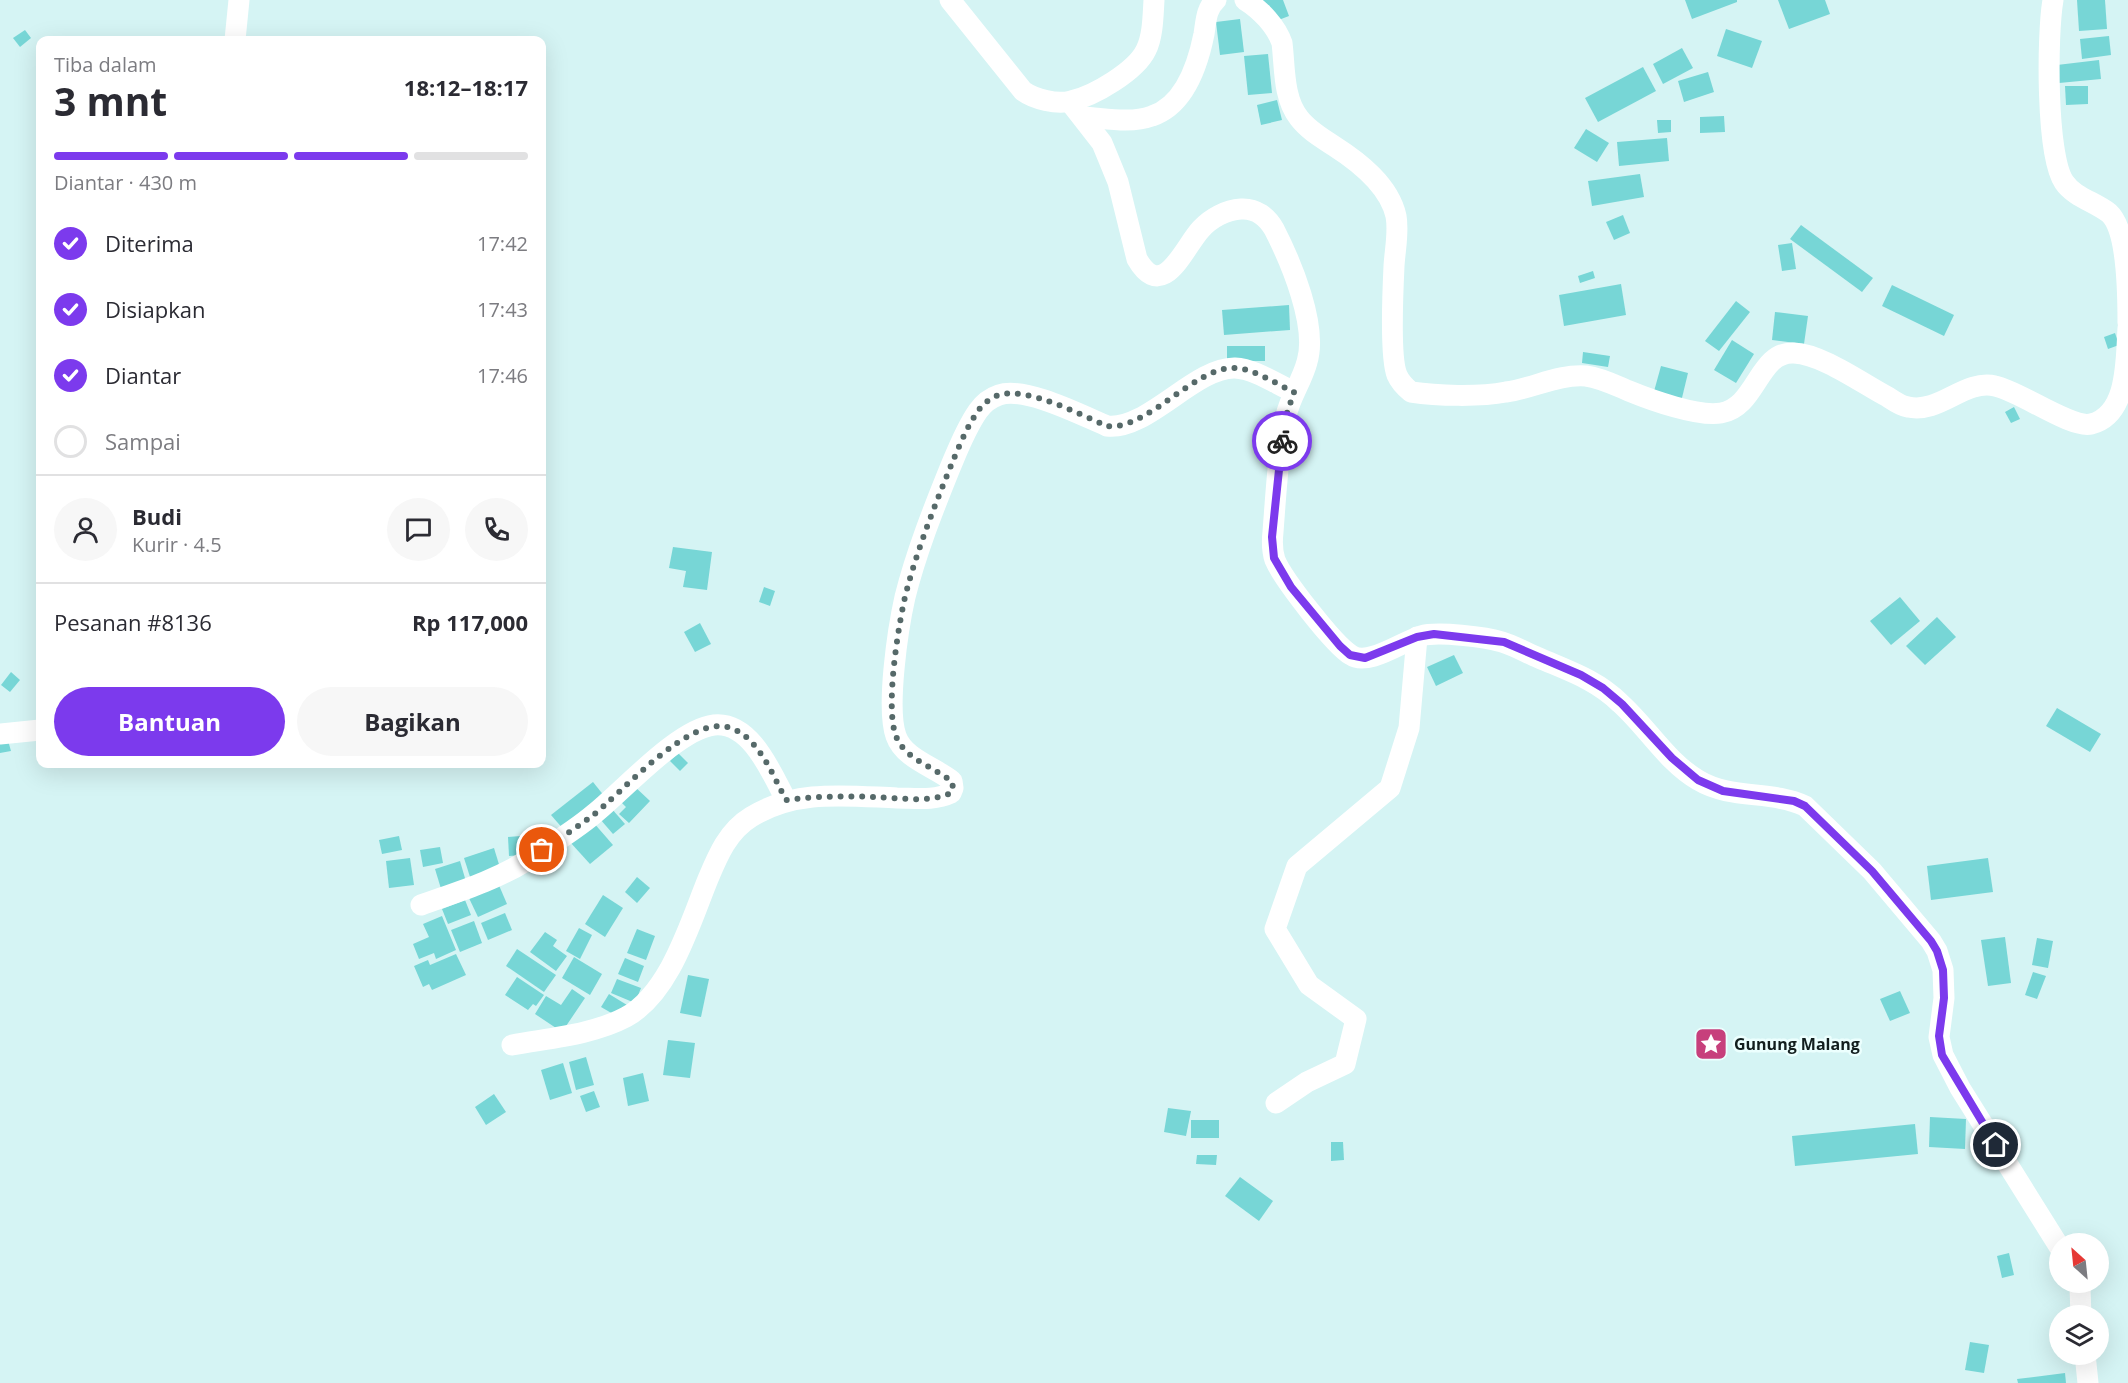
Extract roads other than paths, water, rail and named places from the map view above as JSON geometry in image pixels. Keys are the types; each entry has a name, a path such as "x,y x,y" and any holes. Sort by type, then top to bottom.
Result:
{"street":[{"path":"235,36 239,0"},
{"path":"950,0 1023,91 1033,97 1076,109 1136,119 1153,116 1167,107 1188,84 1200,52 1209,9 1216,0"},
{"path":"1076,109 1094,92 1118,78 1140,60 1149,45 1154,0"},
{"path":"1245,0 1274,27 1280,37 1287,89 1299,118 1314,133 1366,170 1390,199 1396,215 1397,229 1394,267 1396,373 1403,385 1411,392 1491,394 1508,392 1554,379 1586,376 1598,378 1647,399 1715,414 1735,409 1743,402 1761,374 1775,358 1794,352 1839,369 1906,407 1927,407 1975,387 1995,386 2032,400 2074,423 2090,424 2109,415 2116,409 2122,398 2128,325 2124,244 2118,221 2110,213 2070,189 2063,182 2059,171 2051,135 2053,0"},
{"path":"1076,109 1102,143 1118,182 1132,244 1141,265 1149,274 1157,275 1175,267 1200,230 1224,213 1250,208 1260,213 1268,221 1286,258 1310,325 1307,363 1286,416 1275,504 1273,551 1278,567 1291,587 1333,637 1354,657 1361,659 1374,656 1417,637 1434,634 1504,642 1581,675 1603,688 1622,704 1672,758 1698,780 1723,791 1794,801 1805,806 1872,871 1934,946 1943,970 1944,998 1939,1036 1942,1055 1960,1088 2051,1233"},
{"path":"512,1045 574,1034 611,1023 639,1009 660,985 682,942 716,860 731,833 758,813 786,800 809,797 923,799 943,797 951,793 952,782 912,756 900,744 896,736 893,720 894,665 905,597 918,553 957,452 970,424 984,404 1001,394 1011,393 1033,397 1107,426 1115,427 1136,419 1207,377 1226,369 1235,368 1247,371 1294,392"},
{"path":"1276,1102 1307,1082 1346,1064 1356,1019 1310,985 1275,929 1297,866 1390,788 1409,728 1417,637"},
{"path":"422,905 484,882 524,862 592,816 663,753 684,738 715,725 731,728 745,736 754,745 786,800"},
{"path":"0,734 36,730"},
{"path":"2086,1365 2088,1383"}],"place":[{"name":"Gunung Malang","path":"1711,1044"}]}
